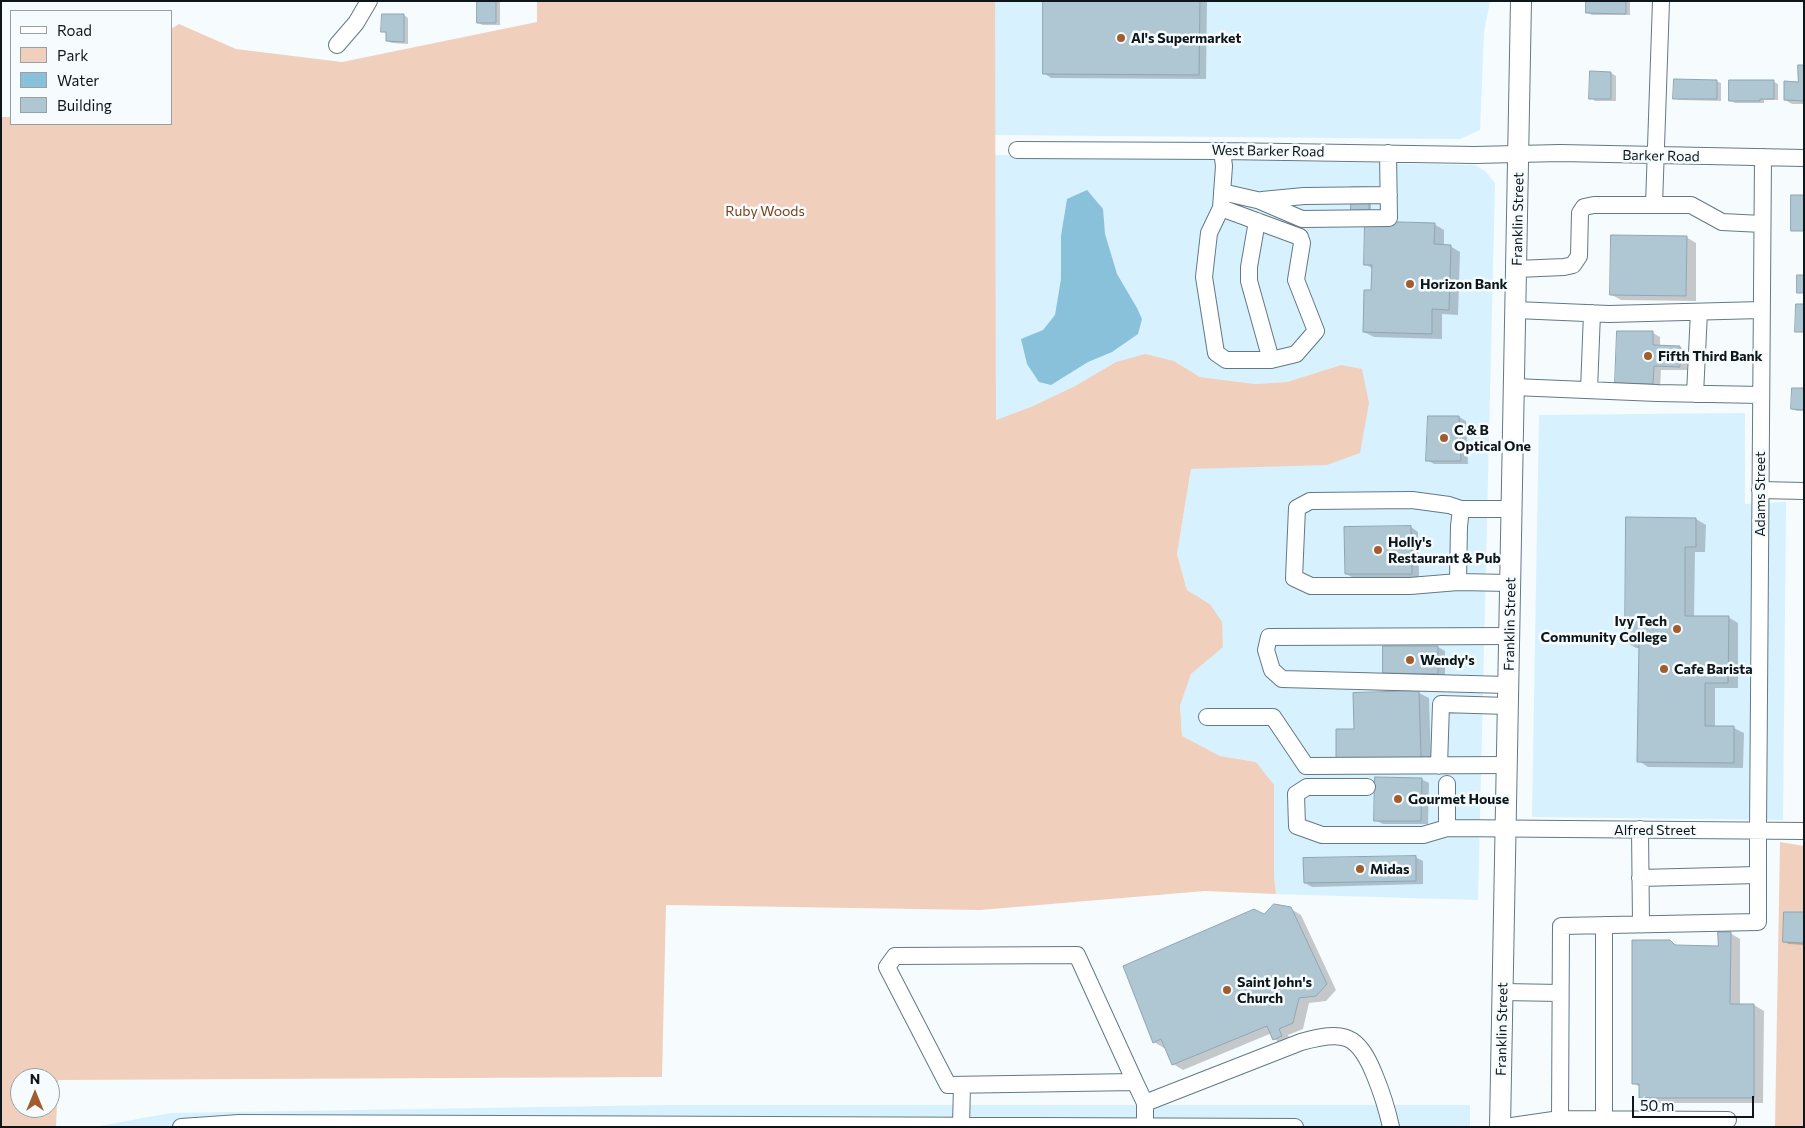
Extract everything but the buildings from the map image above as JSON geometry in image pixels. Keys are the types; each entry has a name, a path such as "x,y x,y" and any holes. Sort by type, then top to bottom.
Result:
{"main road":[{"name":"Franklin Street","path":"1500,1127 1521,1"}],"street":[{"path":"337,45 356,23 369,1"},
{"path":"1654,205 1661,1"},
{"name":"West Barker Road","path":"1017,150 1519,154"},
{"path":"1221,200 1257,221 1300,237 1302,243 1296,280 1316,331 1296,354 1271,360 1226,360 1216,353 1204,277 1209,233 1221,200 1224,166 1222,151"},
{"path":"1260,201 1302,219 1389,218 1388,153"},
{"name":"Barker Road","path":"1519,154 1560,153 1804,158"},
{"name":"Adams Street","path":"1641,924 1758,922 1763,157"},
{"path":"1221,200 1260,201 1304,196 1389,203"},
{"path":"1517,269 1573,265 1578,256 1580,214 1584,207 1594,205 1691,205 1722,222 1762,224"},
{"path":"1257,221 1249,267 1249,281 1271,360"},
{"path":"1516,310 1592,313 1761,310"},
{"path":"1695,394 1699,312"},
{"path":"1589,390 1592,313"},
{"path":"1514,387 1761,395"},
{"path":"1760,490 1804,491"},
{"path":"1510,583 1458,582 1410,586 1311,586 1294,578 1297,508 1310,501 1412,500 1449,505 1461,509 1512,509"},
{"path":"1458,582 1461,509"},
{"path":"1508,685 1282,679 1272,670 1266,650 1269,637 1510,636"},
{"path":"1439,766 1441,704 1508,706"},
{"path":"1207,717 1273,717 1306,766 1506,765"},
{"path":"1446,828 1447,784"},
{"name":"Alfred Street","path":"1367,787 1307,787 1296,794 1297,826 1322,835 1423,835 1446,828 1804,830"},
{"path":"1553,1122 1560,993 1561,926 1641,924 1640,830"},
{"path":"1640,878 1758,875"},
{"path":"1604,925 1604,1119"},
{"path":"1136,1082 948,1085 887,967 895,956 1077,955 1136,1082 1145,1102 1145,1126"},
{"path":"1502,992 1560,993"},
{"path":"1145,1102 1301,1042 1323,1036 1341,1036 1356,1041 1367,1055 1386,1104 1391,1127"},
{"path":"961,1126 962,1085"},
{"path":"1505,1127 1604,1119 1728,1120"},
{"path":"181,1127 235,1125 1295,1127"}],"shaded area":[{"path":"995,1 1490,1 1484,32 1480,130 1460,139 995,135"},
{"path":"995,155 1475,165 1485,171 1495,183 1478,900 1276,894 1273,837 1256,762 1220,756 1182,737 1180,706 1191,674 1223,646 1210,604 1187,590 1177,554 1191,469 1240,467 1341,365 1287,382 1255,384 1200,377 1174,361 1116,362 1075,386 1033,406 996,420"},
{"path":"1745,413 1745,504 1786,502 1783,820 1532,817 1539,415"},
{"path":"668,1105 1470,1105 1470,1127 94,1127 171,1113"}],"green space":[{"name":"Ruby Woods","path":"537,1 995,1 996,420 1033,406 1075,386 1116,362 1145,354 1174,361 1200,377 1255,384 1287,382 1341,365 1362,369 1369,403 1360,453 1327,465 1191,469 1177,554 1187,590 1210,604 1222,622 1223,647 1191,674 1180,706 1182,736 1220,756 1256,762 1274,785 1274,876 1276,894 1205,891 980,910 666,905 662,1077 60,1080 60,1068 10,1068 10,1118 56,1118 56,1127 1,1127 1,117 10,117 10,125 172,125 172,28 179,24 236,49 342,62 537,22"},
{"path":"1780,842 1804,846 1804,1127 1775,1127"}],"water":[{"path":"1087,190 1103,209 1105,234 1117,274 1142,319 1138,334 1112,352 1088,362 1051,385 1039,382 1027,364 1021,339 1043,330 1055,315 1061,279 1061,236 1067,199"}],"place":[{"name":"Al's Supermarket","path":"1121,38"},
{"name":"Horizon Bank","path":"1410,284"},
{"name":"Fifth Third Bank","path":"1648,356"},
{"name":"C & B Optical One","path":"1444,438"},
{"name":"Holly's Restaurant & Pub","path":"1378,550"},
{"name":"Ivy Tech Community College","path":"1677,629"},
{"name":"Wendy's","path":"1410,660"},
{"name":"Cafe Barista","path":"1664,669"},
{"name":"Gourmet House","path":"1398,799"},
{"name":"Midas","path":"1360,869"},
{"name":"Saint John's Church","path":"1227,990"}]}
